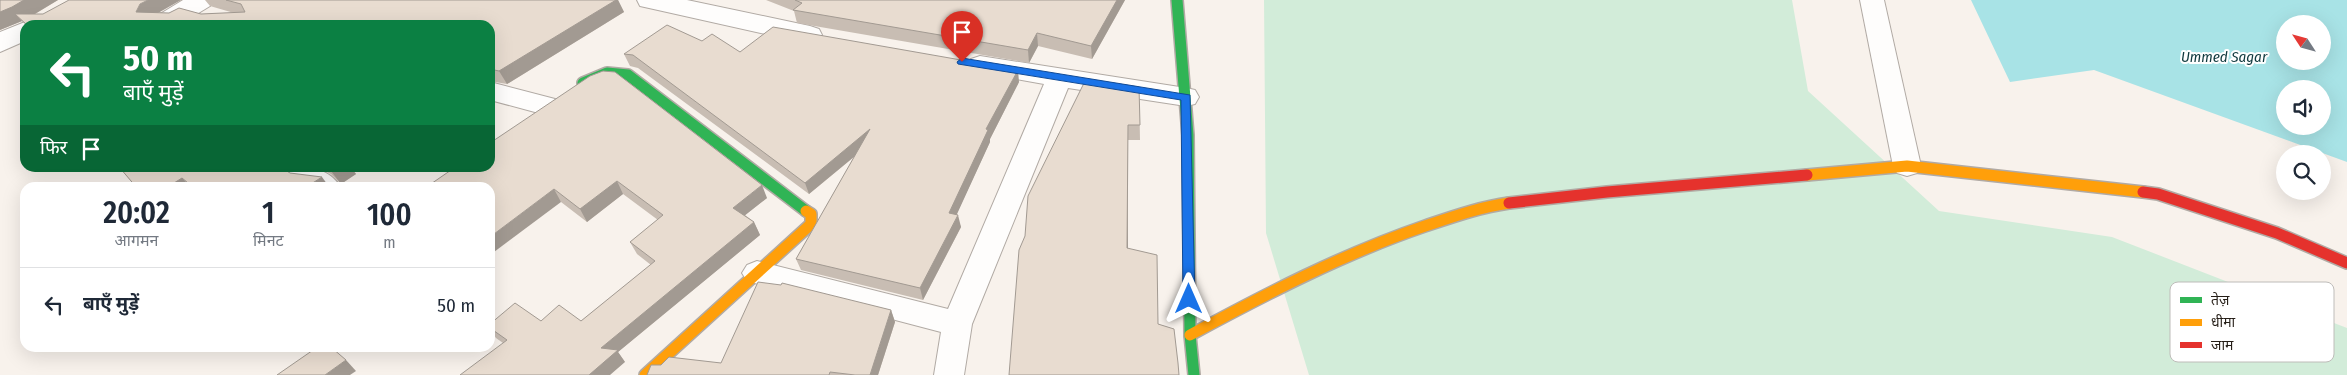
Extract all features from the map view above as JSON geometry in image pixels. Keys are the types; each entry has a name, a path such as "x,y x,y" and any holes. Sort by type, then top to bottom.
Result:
{"street":[{"path":"650,0 836,40"},
{"path":"1177,0 1186,97 1190,335 1194,375"},
{"path":"1872,0 1907,166"},
{"path":"174,20 201,9"},
{"path":"962,62 1059,79 1186,97"},
{"path":"570,91 607,73 628,76 811,214 811,224 646,375"},
{"path":"949,375 958,324 1059,79"},
{"path":"495,93 543,108"},
{"path":"1190,335 1274,290 1391,237 1491,205 1607,192 1907,166 2158,194 2277,233 2347,263"},
{"path":"303,172 319,182"},
{"path":"757,273 958,324"}],"green space":[{"path":"1264,0 1792,0 1808,91 1939,211 2112,237 2228,282 2170,282 2170,362 2334,362 2334,323 2347,328 2347,375 1309,375 1266,233"}],"water":[{"name":"Ummed Sagar","path":"1971,0 2347,0 2347,162 2331,156 2331,145 2300,145 2094,70 2010,82"}],"building":[{"path":"0,0 24,0 0,12"},
{"path":"69,0 148,0 140,4 136,12 169,13 179,8 201,14 245,12 241,4 226,0 616,0 499,71 495,70 495,20 22,20 15,14 43,14"},
{"path":"795,0 1117,0 1091,46 1037,33 1028,50 793,10 802,3"},
{"path":"667,25 702,41 712,34 740,52 773,27 1018,70 986,129 988,130 949,213 958,215 920,288 796,259 870,129 805,183 633,55 624,54"},
{"path":"603,71 615,72 762,185 733,208 754,222 601,348 618,350 589,375 460,375 491,352 495,352 495,349 507,340 495,332 495,320 515,303 541,321 559,305 581,321 655,261 630,242 663,215 617,181 580,209 554,189 495,233 495,182 434,182 448,172 495,172 495,140 590,76"},
{"path":"1086,79 1139,87 1140,125 1128,125 1127,248 1157,255 1158,324 1174,329 1179,375 1009,375 1019,250 1025,236 1028,196"},
{"path":"123,172 288,172 322,177 314,182 187,182 182,178 176,182 132,182"},
{"path":"758,282 781,285 782,283 891,310 870,375 830,372 829,375 647,375 651,365 661,365 669,357 721,363"},
{"path":"310,352 337,352 346,360 325,375 277,375"}],"traffic: fast":[{"path":"1177,0 1188,135 1190,335 1194,375"},
{"path":"583,83 607,73 628,75 806,211"}],"traffic: slow":[{"path":"1807,175 1907,166 2143,192"},
{"path":"1190,335 1310,273 1372,246 1463,214 1490,206 1509,203"},
{"path":"645,375 811,224 811,214 806,211"}],"traffic: jam":[{"path":"1509,203 1607,192 1807,175"},
{"path":"2143,192 2158,194 2277,233 2347,263"}],"route":[{"path":"962,62 1059,79 1186,97 1189,299"}]}
